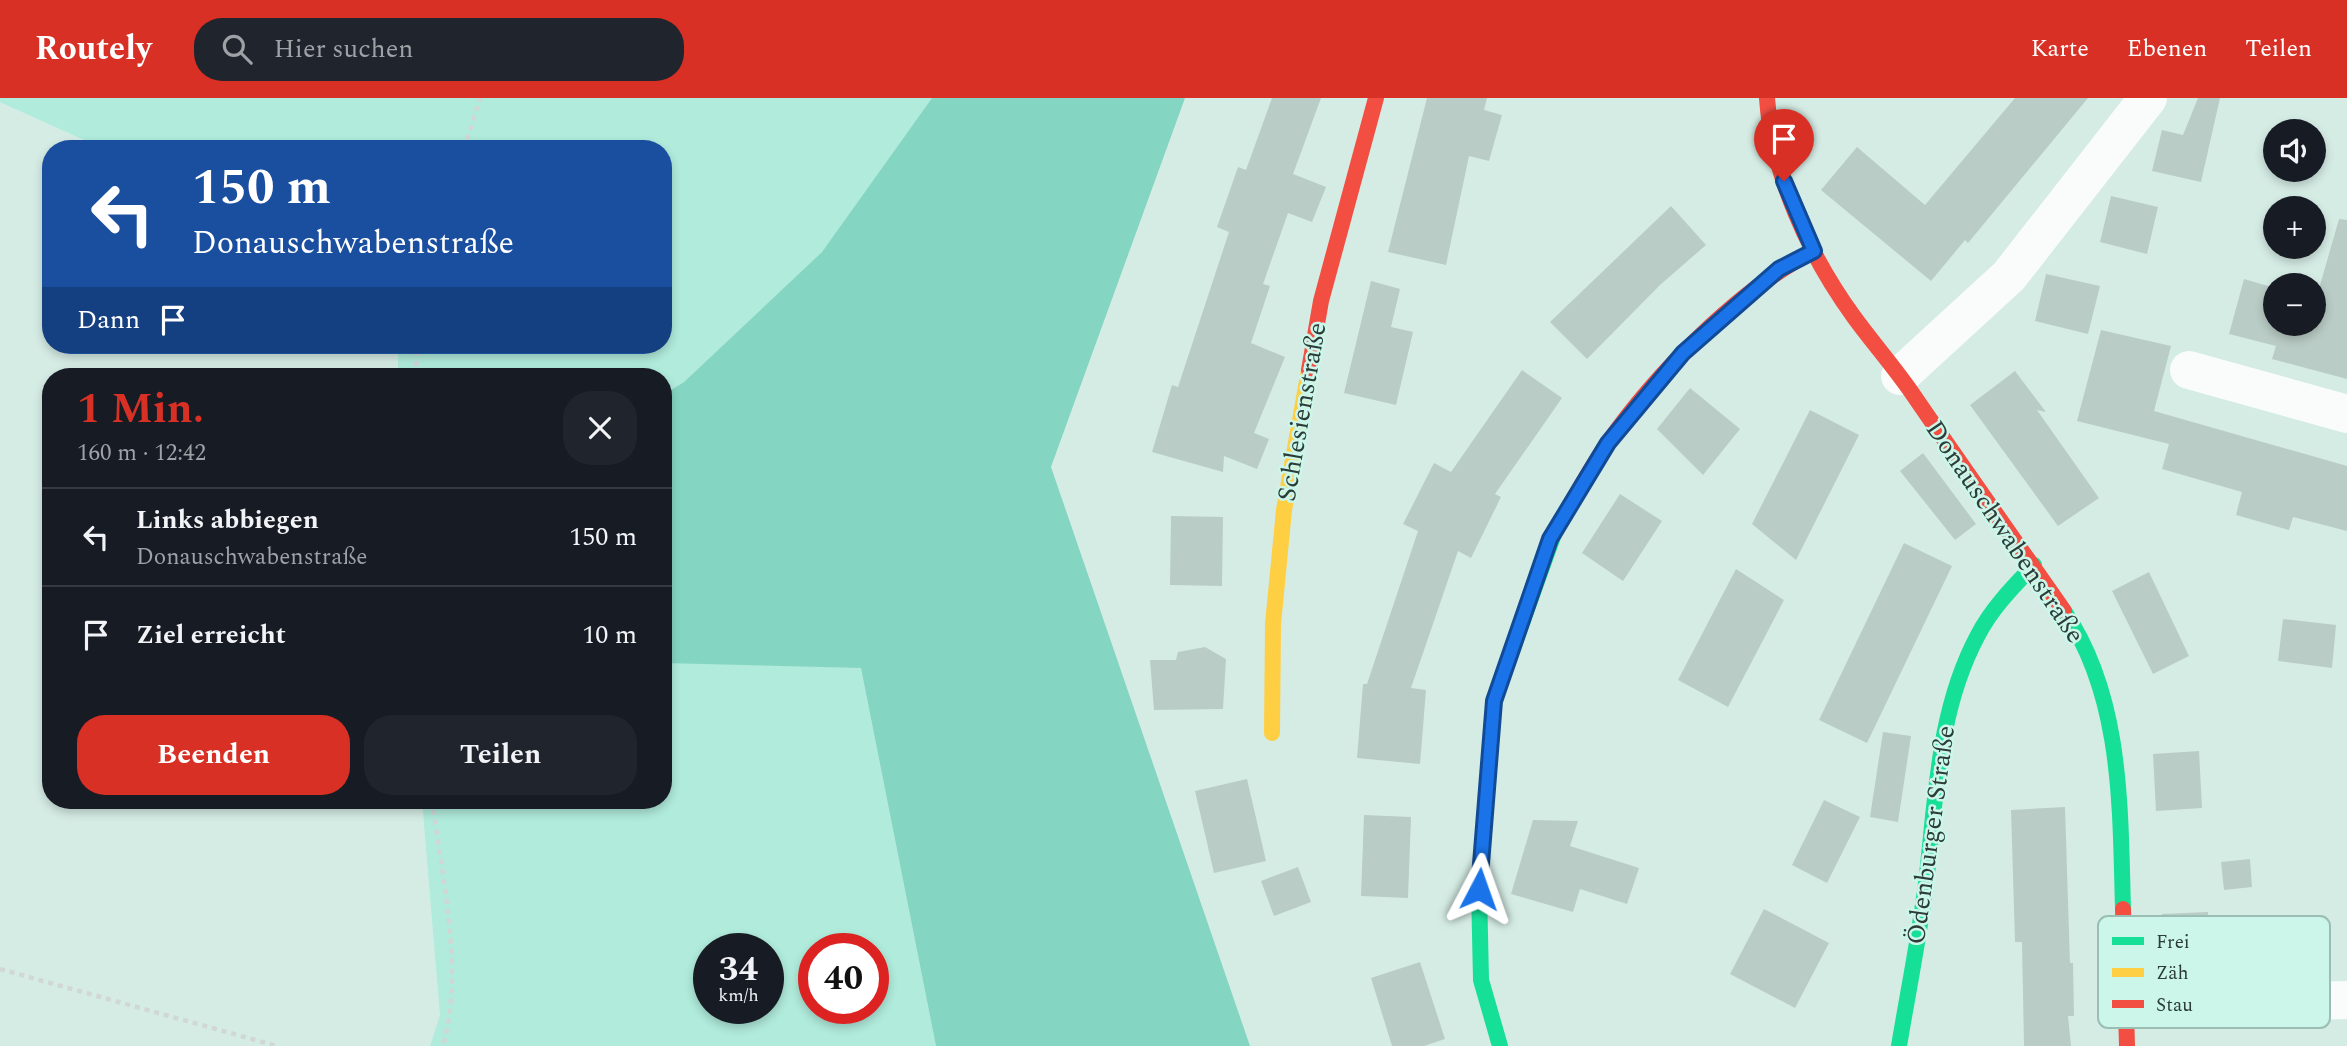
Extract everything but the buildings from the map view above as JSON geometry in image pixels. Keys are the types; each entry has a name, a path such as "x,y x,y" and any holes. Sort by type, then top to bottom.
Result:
{"street":[{"name":"Schlesienstraße","path":"1272,733 1273,624 1284,510 1321,301 1376,98"},
{"name":"Donauschwabenstraße","path":"1767,98 1769,127 1784,181 1814,251 1853,316 1900,376 2034,565 2072,623 2097,679 2115,748 2123,916"},
{"path":"1900,376 2009,276 2148,98"},
{"path":"1500,1046 1481,980 1479,902 1494,701 1550,539 1608,443 1683,353 1779,269 1814,251"},
{"path":"2189,370 2347,414"},
{"name":"Ödenburger Straße","path":"1899,1046 1926,884 1939,751 1957,684 1983,622 2011,586 2034,565"},
{"name":"Donauschwabenstraße","path":"2127,1028 2127,1046"}],"path":[{"path":"467,140 480,98"},
{"path":"433,809 450,932 450,1021 443,1046"},
{"path":"0,969 277,1046"}],"green space":[{"path":"0,98 932,98 822,252 684,382 672,389 672,368 398,368 398,354 672,354 672,140 84,140 0,102"},
{"path":"932,98 1185,98 1051,467 1250,1046 936,1046 861,668 672,663 672,389 684,382 822,252"},
{"path":"672,662 861,668 936,1046 430,1046 440,1015 423,809 672,809"}],"traffic: fast":[{"path":"1500,1046 1481,980 1479,889 1494,701 1555,531"},
{"path":"1899,1046 1923,904 1940,756 1954,694 1964,664 1984,625 2003,598 2034,565"},
{"path":"2064,611 2083,644 2098,680 2108,717 2119,793 2123,909"}],"traffic: slow":[{"path":"1272,733 1273,624 1284,510 1309,370"}],"traffic: jam":[{"path":"1309,370 1321,301 1376,98"},
{"path":"1767,98 1770,127 1785,185 1822,267 1854,317 1905,383 2064,611"},
{"path":"1555,531 1607,444 1649,390 1700,336 1728,311 1757,287 1814,251"},
{"path":"2123,909 2123,916"},
{"path":"2126,1028 2127,1046"}],"route":[{"path":"1479,889 1494,701 1550,539 1608,443 1683,353 1779,269 1814,251 1784,181"}]}
